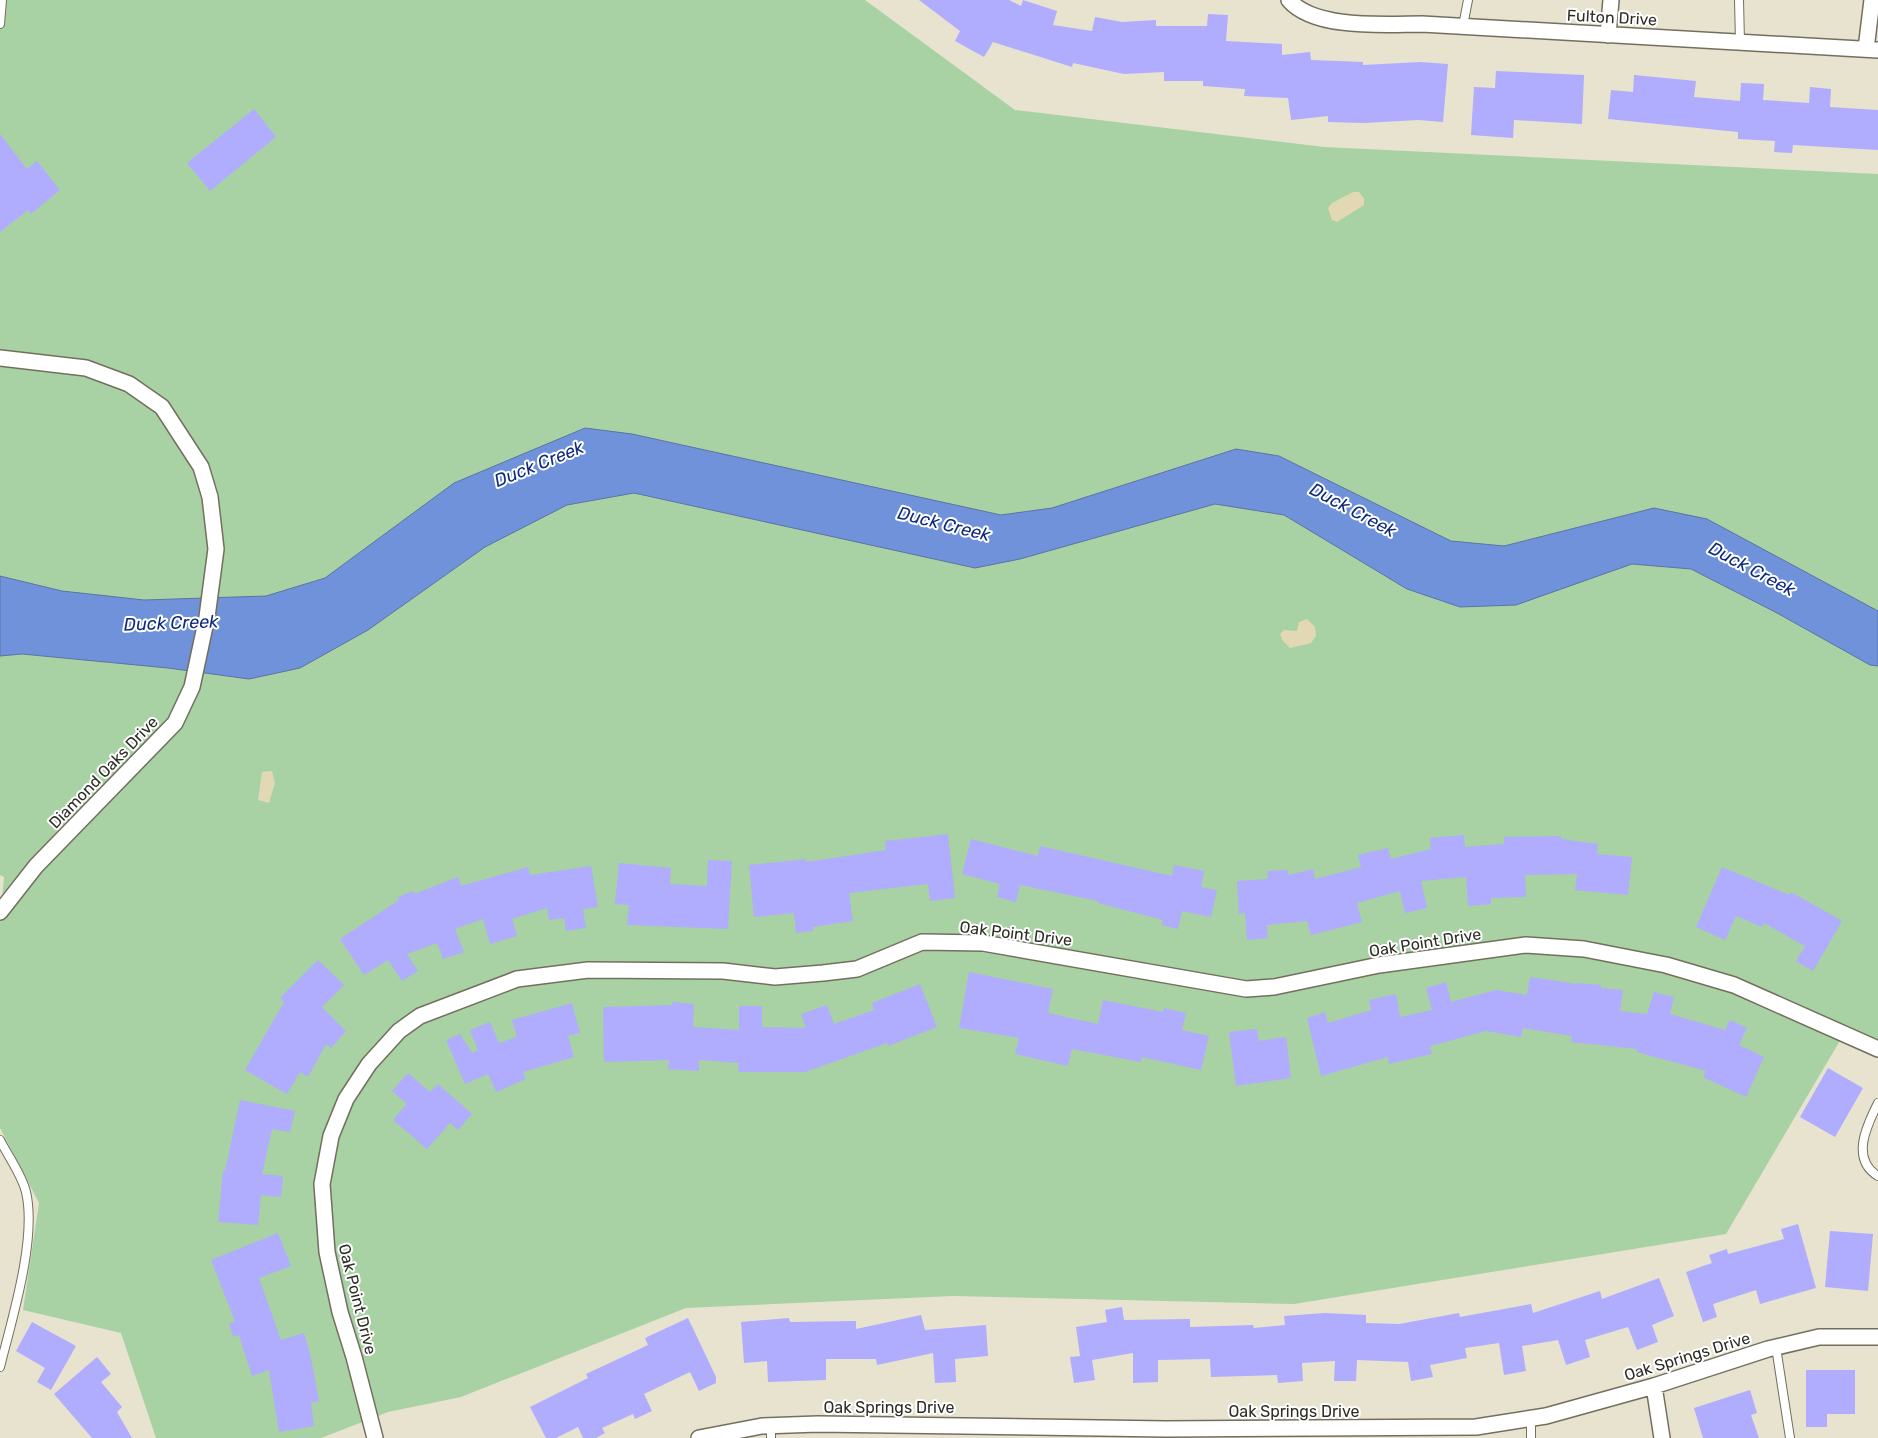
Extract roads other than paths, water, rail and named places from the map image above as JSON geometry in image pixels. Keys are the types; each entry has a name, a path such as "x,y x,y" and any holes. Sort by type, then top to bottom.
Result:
{"street":[{"name":"Fulton Drive","path":"1289,0 1312,16 1334,21 1463,26 1872,50"},
{"path":"1608,34 1611,0"},
{"path":"1872,0 1872,50"},
{"name":"Diamond Oaks Drive","path":"0,358 86,368 129,384 162,407 201,467 210,498 216,549 207,617 192,687 175,722 36,866 0,912"},
{"name":"Oak Point Drive","path":"374,1438 357,1366 340,1312 327,1252 322,1184 331,1136 346,1099 369,1064 399,1031 420,1016 517,979 588,970 723,972 775,977 823,973 857,969 922,942 983,943 1246,989 1274,987 1379,965 1473,952 1536,946 1584,949 1666,964 1734,985 1878,1049"},
{"name":"Oak Springs Drive","path":"699,1438 771,1432 903,1431 1405,1434 1476,1427 1531,1418 1654,1386 1776,1347 1819,1337 1878,1336"},
{"path":"1654,1386 1662,1438"}],"lane":[{"path":"0,24 2,0"},
{"path":"1463,26 1468,0"},
{"path":"1739,0 1740,42"},
{"path":"1878,1103 1869,1120 1862,1145 1866,1162 1878,1176"},
{"path":"0,1140 26,1190 29,1226 26,1252 0,1367"},
{"path":"1776,1347 1790,1438"},
{"path":"1531,1418 1531,1438"}],"water":[{"name":"Duck Creek","path":"585,428 632,434 1001,515 1052,508 1236,449 1279,456 1451,541 1504,546 1654,508 1707,519 1878,611 1878,666 1870,665 1777,613 1691,569 1632,564 1516,605 1460,607 1407,589 1284,515 1215,504 1020,559 975,568 634,493 567,505 485,547 368,630 300,668 249,679 168,668 22,654 0,656 0,576 62,591 144,600 266,596 325,578 454,483"}]}
